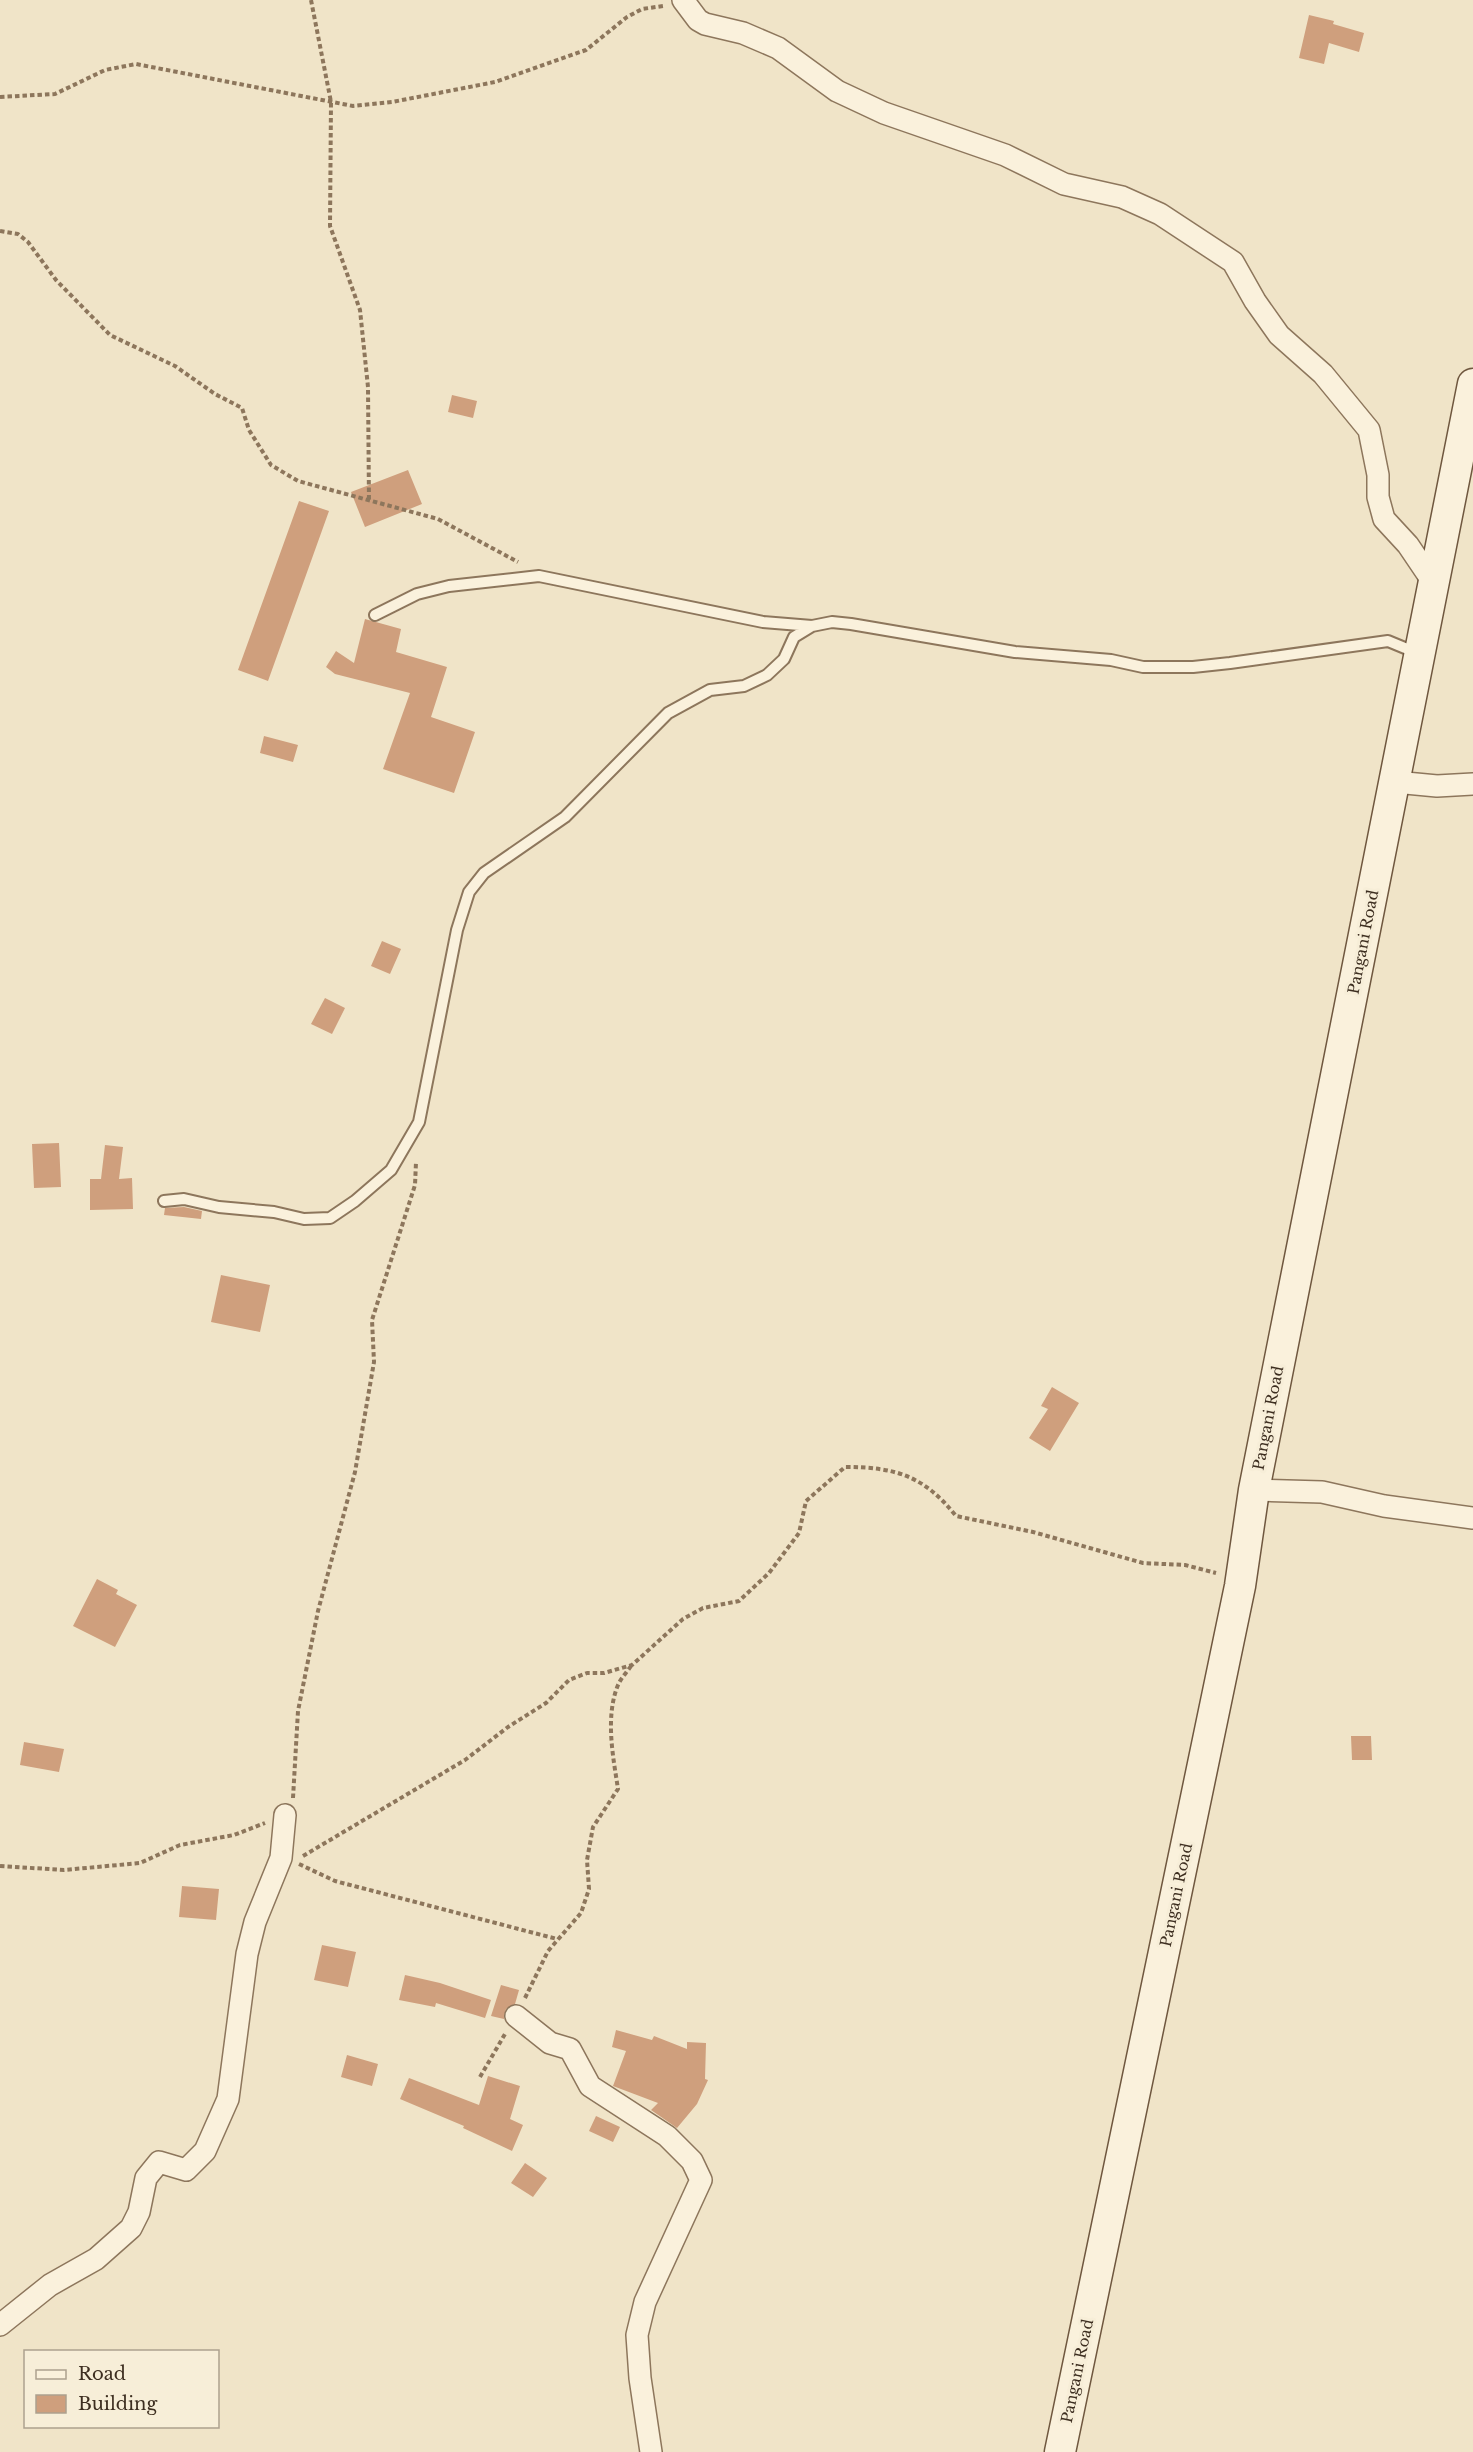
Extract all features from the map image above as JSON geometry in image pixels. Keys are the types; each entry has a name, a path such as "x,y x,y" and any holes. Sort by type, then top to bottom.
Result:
{"main road":[{"name":"Pangani Road","path":"1060,2452 1240,1586 1254,1490 1473,384"}],"street":[{"path":"684,3 705,24 743,33 778,48 837,90 884,113 1005,155 1064,184 1122,197 1160,214 1233,262 1255,301 1279,335 1323,374 1369,430 1384,519 1408,545 1433,582"},
{"path":"1395,782 1437,786 1473,784"},
{"path":"1254,1490 1322,1492 1384,1506 1473,1518"},
{"path":"0,2325 50,2285 96,2259 131,2228 139,2212 146,2178 159,2163 186,2170 205,2151 228,2099 247,1954 255,1922 281,1858 285,1815"},
{"path":"516,2016 550,2043 570,2049 590,2086 667,2136 692,2161 701,2180 645,2302 637,2335 640,2378 651,2452"}],"lane":[{"path":"375,615 417,594 449,586 539,576 764,622 812,626 832,622 851,624 1015,652 1111,660 1143,667 1221,664 1388,641 1420,655"},
{"path":"164,1201 184,1199 219,1207 274,1212 304,1219 330,1218 391,1170 418,1122 457,930 469,892 479,879 484,873 565,817 668,713 710,690 744,686 767,675 784,659 794,637 812,626"}],"path":[{"path":"311,0 331,102 330,226 360,310 368,387 369,502"},
{"path":"0,97 55,94 105,69 136,64 352,106 392,102 495,82 586,50 627,16 642,9 684,3"},
{"path":"0,231 18,234 28,242 56,280 110,335 175,366 215,394 242,408 249,430 271,465 298,480 369,502 438,519 497,549 539,576"},
{"path":"0,1866 64,1870 140,1863 180,1845 234,1835 285,1815 295,1795 298,1712 318,1611 355,1472 374,1362 372,1320 415,1185 418,1122"},
{"path":"480,2077 557,1939 581,1913 589,1889 587,1860 593,1827 618,1789 611,1739 612,1713 618,1685 632,1665 683,1619 703,1608 739,1601 753,1590 799,1533 806,1501 845,1467 901,1472 940,1497 956,1516 1033,1532 1143,1563 1185,1565 1215,1572 1240,1586"},
{"path":"557,1939 335,1881 293,1862 407,1792 465,1760 508,1727 546,1703 569,1680 587,1673 604,1673 632,1665"}],"building":[{"path":"1309,15 1334,21 1333,24 1364,33 1359,52 1329,43 1324,64 1299,58"},
{"path":"452,395 477,401 473,418 448,412"},
{"path":"408,470 422,504 365,527 351,492"},
{"path":"299,501 329,511 268,681 238,670"},
{"path":"365,619 401,629 396,652 447,667 431,717 475,732 454,793 383,769 410,693 335,674 326,667 336,651 354,663"},
{"path":"264,736 298,745 293,762 260,753"},
{"path":"382,941 401,949 390,974 371,966"},
{"path":"325,998 345,1008 332,1034 311,1024"},
{"path":"59,1143 61,1187 34,1188 32,1144"},
{"path":"105,1145 123,1147 119,1179 132,1178 133,1209 90,1210 90,1179 101,1179"},
{"path":"184,1207 202,1211 201,1219 164,1215 165,1208"},
{"path":"221,1275 270,1285 260,1332 211,1322"},
{"path":"1052,1387 1079,1403 1050,1451 1029,1438 1048,1409 1041,1406"},
{"path":"97,1579 118,1590 116,1594 137,1605 115,1647 73,1626"},
{"path":"1351,1736 1371,1736 1372,1760 1352,1760"},
{"path":"24,1742 64,1749 59,1772 20,1765"},
{"path":"182,1886 219,1889 216,1920 179,1917"},
{"path":"322,1945 356,1952 348,1987 314,1980"},
{"path":"405,1975 440,1983 491,2000 485,2018 436,2003 435,2007 399,2000"},
{"path":"501,1985 519,1990 515,2004 506,2009 504,2019 491,2016"},
{"path":"616,2030 652,2040 654,2036 687,2049 687,2042 706,2043 705,2079 708,2080 697,2104 677,2128 651,2110 658,2103 613,2086 626,2051 612,2047"},
{"path":"347,2055 378,2064 372,2086 341,2077"},
{"path":"488,2076 520,2086 510,2119 523,2125 512,2151 463,2128 464,2126 400,2099 409,2078 479,2105"},
{"path":"596,2116 620,2127 613,2142 589,2131"},
{"path":"525,2163 547,2178 533,2197 511,2183"}]}
